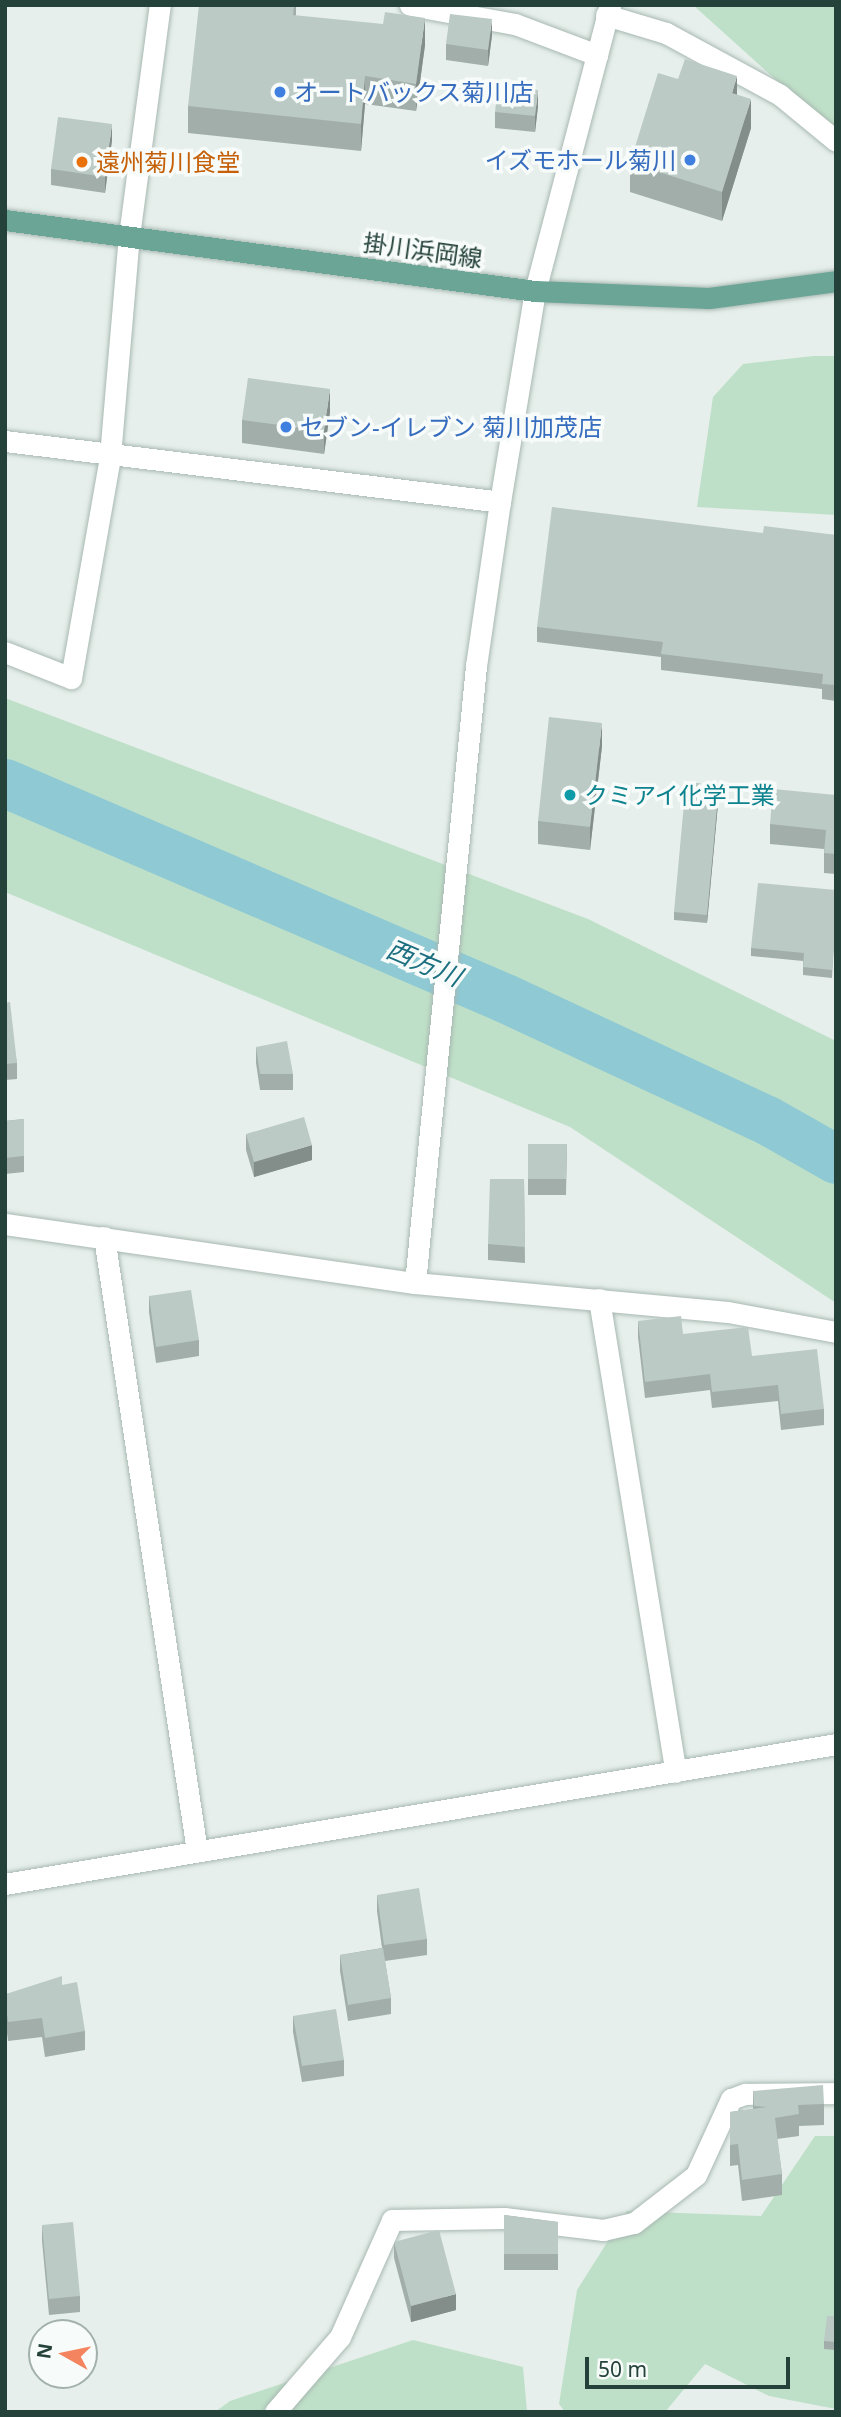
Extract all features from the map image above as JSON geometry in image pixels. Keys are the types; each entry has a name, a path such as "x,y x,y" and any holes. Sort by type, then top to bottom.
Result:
{"main road":[{"name":"掛川浜岡線","path":"5,220 535,291 709,299 836,281"}],"street":[{"path":"5,652 71,678 110,456 129,236 160,5"},
{"path":"410,5 515,24 597,55"},
{"path":"415,1283 476,666 500,502 535,291 608,10 666,33 780,95 836,141"},
{"path":"5,441 500,502"},
{"path":"5,1224 415,1283 728,1312 836,1332"},
{"path":"104,1237 197,1851"},
{"path":"599,1300 676,1772"},
{"path":"5,1884 836,1744"},
{"path":"275,2412 340,2337 392,2220 504,2218 603,2230 634,2223 696,2175 732,2099 745,2094 836,2093"}],"green space":[{"path":"693,5 836,5 836,134"},
{"path":"836,356 836,515 697,507 713,397 743,364"},
{"path":"5,698 588,919 836,1041 836,1303 570,1127 5,892"},
{"path":"815,2136 836,2136 836,2409 769,2396 705,2364 665,2412 565,2412 559,2404 577,2290 627,2211 761,2216"},
{"path":"413,2340 523,2367 527,2412 215,2412 230,2401"}],"building":[{"name":"オートバックス菊川店","path":"199,5 294,5 293,15 383,24 385,12 425,18 416,84 365,76 361,124 188,106"},
{"path":"450,14 492,19 488,50 446,44"},
{"name":"イズモホール菊川","path":"685,59 737,76 732,93 751,99 722,192 630,163 658,73 678,79"},
{"path":"498,86 538,90 535,116 495,112"},
{"name":"遠州菊川食堂","path":"58,117 112,124 105,177 51,169"},
{"path":"248,378 330,389 324,431 242,420"},
{"path":"552,507 763,533 764,526 836,535 836,685 822,684 823,674 661,654 663,642 537,627"},
{"name":"クミアイ化学工業","path":"549,717 602,723 590,827 538,821"},
{"path":"686,782 719,785 707,915 674,912"},
{"path":"773,789 836,795 836,854 824,853 826,830 770,824"},
{"path":"758,883 836,890 832,970 803,967 804,953 751,948"},
{"path":"10,1002 17,1063 5,1064 5,1003"},
{"path":"287,1041 293,1074 260,1074 256,1047"},
{"path":"304,1117 312,1145 254,1162 246,1134"},
{"path":"24,1119 24,1156 5,1158 5,1121"},
{"path":"528,1144 567,1144 566,1179 528,1179"},
{"path":"490,1179 524,1179 525,1247 488,1244"},
{"path":"191,1290 199,1340 156,1347 149,1296"},
{"path":"681,1316 683,1334 748,1327 752,1356 817,1349 824,1409 781,1414 778,1385 712,1392 710,1374 645,1382 638,1321"},
{"path":"419,1888 427,1939 384,1945 377,1895"},
{"path":"383,1948 391,1998 348,2005 340,1955"},
{"path":"62,1976 62,1985 77,1982 85,2031 45,2038 42,2018 8,2022 5,2014 5,1987 6,1994"},
{"path":"336,2009 344,2060 302,2066 293,2016"},
{"path":"823,2085 824,2104 798,2105 799,2114 775,2118 782,2174 742,2180 738,2144 730,2145 730,2112 767,2107 754,2106 753,2091"},
{"path":"504,2215 558,2222 558,2254 504,2254"},
{"path":"73,2222 80,2296 49,2299 42,2225"},
{"path":"439,2230 456,2294 411,2306 394,2242"},
{"path":"827,2316 836,2316 836,2342 824,2341"}],"waterway":[{"name":"西方川","path":"5,783 505,998 767,1120 836,1159"}],"place":[{"name":"オートバックス菊川店","path":"280,92"},
{"name":"イズモホール菊川","path":"690,160"},
{"name":"遠州菊川食堂","path":"82,162"},
{"name":"セブン-イレブン 菊川加茂店","path":"286,427"},
{"name":"クミアイ化学工業","path":"570,795"}]}
